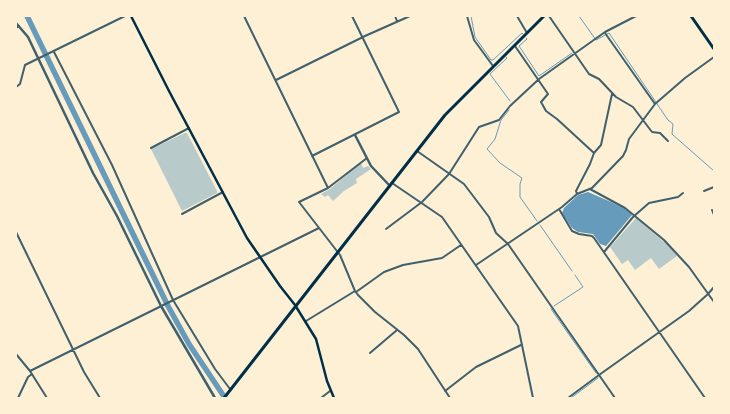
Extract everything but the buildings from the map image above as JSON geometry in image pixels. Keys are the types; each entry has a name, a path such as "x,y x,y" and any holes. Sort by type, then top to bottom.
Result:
{"main road":[{"path":"131,16 247,238 306,321 316,339 330,391 334,398"},
{"path":"224,398 295,305 445,115 544,16"},
{"path":"691,16 714,49"}],"street":[{"path":"16,87 20,84 25,65 40,59 125,16"},
{"path":"244,16 328,188"},
{"path":"312,156 400,112 352,16"},
{"path":"395,16 397,21"},
{"path":"276,80 410,16"},
{"path":"467,16 474,40 493,66"},
{"path":"518,16 527,33"},
{"path":"549,16 589,74 599,79 612,94 622,102 633,107 652,132 660,134 668,140"},
{"path":"386,229 422,202 449,174 480,127 499,120 510,106 539,79 574,53 605,32 636,16"},
{"path":"16,24 28,37 40,59 93,173 117,216 162,306 215,398"},
{"path":"605,32 655,104"},
{"path":"515,44 548,94 541,102 547,112 594,152"},
{"path":"53,52 112,165 172,301 230,390"},
{"path":"476,265 559,209 577,194 590,189 623,156 629,139 655,104 685,78 714,57"},
{"path":"577,194 576,191 590,164 594,152 601,145 612,94"},
{"path":"151,148 189,128"},
{"path":"355,135 371,166 391,184 422,202 442,217 518,326 533,398"},
{"path":"416,151 464,184 489,217 496,233 508,244 615,398"},
{"path":"367,158 328,188 299,202 340,255 355,292 375,312 418,349 450,398"},
{"path":"704,191 714,187"},
{"path":"590,189 621,205 673,249 692,270 714,302"},
{"path":"182,214 223,192"},
{"path":"604,252 635,216 651,202 678,197 683,193"},
{"path":"559,209 572,231 579,234 592,236 705,398"},
{"path":"712,210 714,215"},
{"path":"30,371 319,228"},
{"path":"16,232 84,372 100,398"},
{"path":"306,321 355,292 384,272 403,265 442,258 461,245"},
{"path":"568,398 599,374 689,311 714,287"},
{"path":"370,353 397,330"},
{"path":"445,391 476,367 521,344"},
{"path":"16,354 30,371 47,398"},
{"path":"18,398 28,377 32,374"},
{"path":"321,398 330,391"}],"shaded area":[{"path":"187,133 217,193 182,211 151,149"},
{"path":"361,163 363,168 368,166 371,169 356,179 357,183 344,191 333,201 328,195 325,197 321,194 330,189"},
{"path":"636,218 670,247 677,256 659,269 651,258 635,270 628,260 622,264 610,247"}],"water":[{"path":"588,192 625,209 632,215 606,246 600,244 593,234 578,232 572,228 562,213 564,208 578,195"}],"waterway":[{"path":"27,16 168,306 189,344 225,398"},
{"path":"471,16 475,37 491,60 493,60 522,33 523,34"},
{"path":"579,16 596,40 609,33 668,120 673,124 672,134 714,171"},
{"path":"526,38 527,39 519,46 539,76 572,53"},
{"path":"506,57 507,58 490,74 510,101"},
{"path":"509,110 501,120 495,139 487,149 500,163 522,178 520,184 520,197 537,221"},
{"path":"540,225 572,271"},
{"path":"554,306 583,287 575,275"},
{"path":"551,309 596,373"},
{"path":"571,398 598,378"}]}
